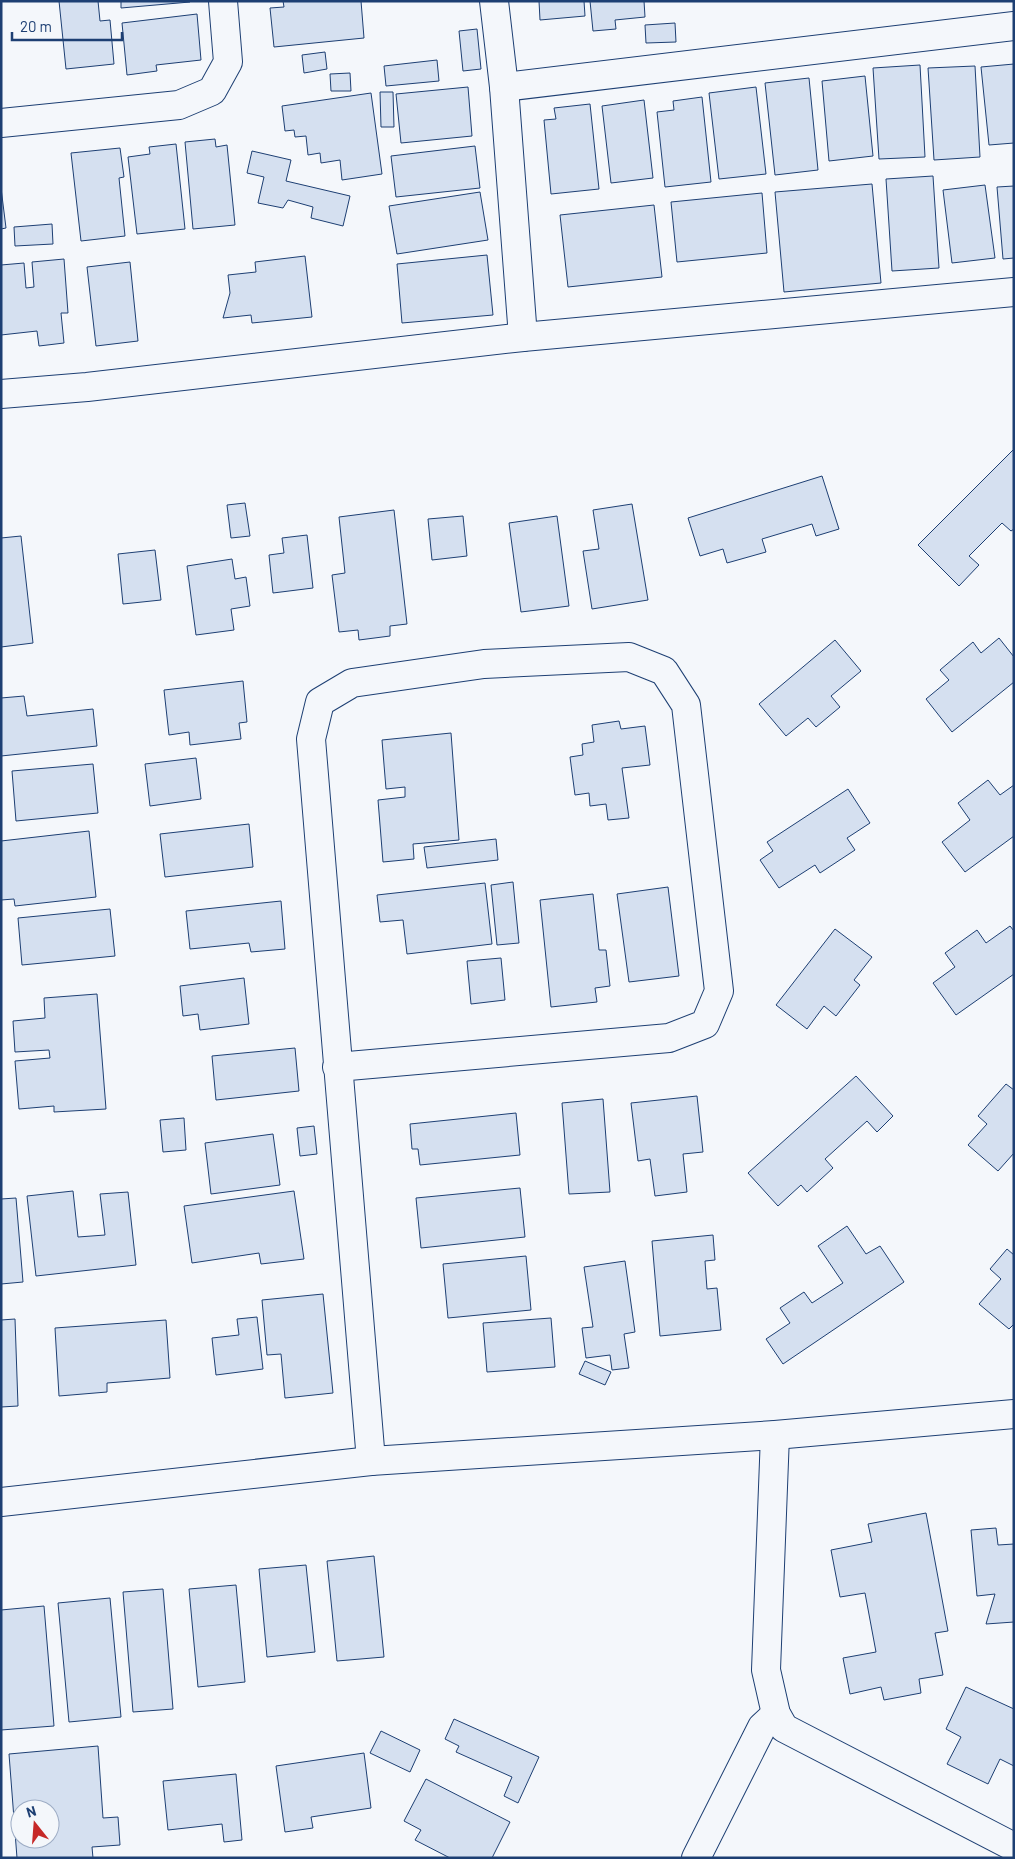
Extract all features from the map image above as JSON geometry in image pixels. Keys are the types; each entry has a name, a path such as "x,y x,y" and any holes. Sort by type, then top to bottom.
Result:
{"street":[{"path":"1,123 179,104 212,91 228,62 223,1"},
{"path":"494,1 504,87 523,337"},
{"path":"504,87 1014,26"},
{"path":"1,394 87,387 523,337 1014,292"},
{"path":"337,1067 669,1038 705,1024 719,991 686,705 664,671 629,656 484,664 352,683 320,702 311,738 337,1067 371,1461"},
{"path":"1,1502 371,1461 775,1435 1014,1414"},
{"path":"775,1435 766,1670 776,1714 784,1728 1014,1847"},
{"path":"696,1858 762,1727 776,1714"}],"building":[{"path":"59,1 98,1 100,21 110,20 114,64 66,69"},
{"path":"121,1 190,1 190,2 121,8"},
{"path":"283,1 361,1 364,38 274,47 270,8 284,7"},
{"path":"539,1 584,1 585,16 540,20"},
{"path":"590,1 644,1 645,17 615,20 616,29 593,31"},
{"path":"197,14 201,60 156,65 157,71 127,75 122,23"},
{"path":"675,23 676,42 646,43 645,25"},
{"path":"477,29 481,69 463,71 459,31"},
{"path":"325,52 327,69 304,73 302,55"},
{"path":"437,60 439,81 386,86 384,66"},
{"path":"1014,64 1014,143 989,145 981,67"},
{"path":"920,65 925,157 879,159 873,68"},
{"path":"975,66 980,157 934,160 928,68"},
{"path":"350,73 351,91 331,91 330,74"},
{"path":"865,76 873,156 829,161 822,81"},
{"path":"809,78 818,170 775,175 765,83"},
{"path":"468,87 472,136 401,143 396,94"},
{"path":"756,87 766,174 719,179 709,93"},
{"path":"380,92 393,92 394,127 381,127"},
{"path":"371,93 382,174 342,180 340,160 321,163 320,153 308,155 306,136 295,137 294,130 285,131 282,106"},
{"path":"702,97 711,182 665,187 657,112 674,110 673,101"},
{"path":"644,100 653,178 611,183 602,106"},
{"path":"590,104 599,189 551,194 544,120 556,119 554,108"},
{"path":"215,139 216,147 227,145 235,225 193,229 185,142"},
{"path":"176,144 185,229 137,234 128,157 150,154 149,147"},
{"path":"475,146 480,188 396,197 391,156"},
{"path":"120,148 124,177 119,178 125,236 81,241 71,153"},
{"path":"252,151 291,160 286,181 350,196 343,226 311,218 313,207 288,200 283,208 258,203 264,177 247,173"},
{"path":"933,176 939,268 892,271 886,179"},
{"path":"872,184 881,283 784,292 775,192"},
{"path":"985,185 995,258 952,263 943,190"},
{"path":"1014,186 1014,258 1003,259 997,187"},
{"path":"1,188 6,228 1,229"},
{"path":"480,192 488,240 397,254 389,206"},
{"path":"762,193 767,253 677,262 671,202"},
{"path":"654,205 662,277 568,287 560,215"},
{"path":"52,224 53,244 15,246 14,227"},
{"path":"487,255 493,315 402,323 397,264"},
{"path":"305,256 312,317 252,323 251,315 223,318 230,293 228,275 256,272 255,262"},
{"path":"64,259 68,313 61,313 64,343 39,346 37,331 1,335 1,265 24,263 26,288 34,287 32,262"},
{"path":"130,262 138,341 96,346 87,267"},
{"path":"1014,449 1014,529 1011,531 1002,523 969,556 979,565 959,586 918,545"},
{"path":"822,476 839,529 816,536 812,524 762,539 766,552 727,563 723,549 700,556 688,518"},
{"path":"245,503 250,536 231,538 227,505"},
{"path":"632,504 648,600 592,609 583,551 599,549 593,510"},
{"path":"394,510 407,624 390,626 390,636 359,640 358,630 339,632 332,575 345,573 339,517"},
{"path":"463,516 467,556 432,560 428,519"},
{"path":"557,516 569,606 521,612 509,523"},
{"path":"307,535 313,588 273,593 269,555 284,553 282,538"},
{"path":"21,536 33,643 1,647 1,538"},
{"path":"155,550 161,600 123,604 118,554"},
{"path":"232,559 235,579 246,577 250,606 231,609 234,630 196,635 187,566"},
{"path":"999,638 1014,657 1014,682 952,732 926,699 949,680 940,670 973,642 981,653"},
{"path":"835,640 861,671 831,696 840,707 816,727 808,718 786,736 759,704"},
{"path":"243,681 247,722 239,723 241,739 190,745 189,732 169,735 164,690"},
{"path":"24,696 27,716 93,709 97,746 1,756 1,698"},
{"path":"619,721 621,729 645,726 650,765 622,768 629,818 608,820 606,804 590,806 589,793 575,795 570,757 583,755 582,744 594,742 592,725"},
{"path":"451,733 459,840 413,844 414,859 383,862 378,800 405,797 405,787 386,789 382,740"},
{"path":"196,758 201,799 150,806 145,764"},
{"path":"93,764 98,813 16,821 12,771"},
{"path":"988,780 1000,795 1014,785 1014,836 965,872 942,842 970,820 958,803"},
{"path":"848,789 870,823 847,838 855,850 820,873 815,865 779,888 760,860 773,851 767,842"},
{"path":"249,824 253,867 165,877 160,834"},
{"path":"89,831 96,897 15,906 14,899 1,900 1,841"},
{"path":"496,839 498,860 427,868 424,847"},
{"path":"513,882 519,943 497,945 491,885"},
{"path":"485,883 492,944 407,954 403,920 380,922 377,895"},
{"path":"668,887 679,976 629,982 617,894"},
{"path":"593,894 599,950 606,950 610,986 595,988 597,1002 551,1007 540,900"},
{"path":"281,901 285,949 251,952 249,943 190,949 186,911"},
{"path":"110,909 115,956 22,965 18,918"},
{"path":"1010,926 1014,931 1014,974 956,1015 933,983 955,967 945,953 977,930 986,943"},
{"path":"835,929 872,957 854,980 860,985 836,1016 824,1006 807,1029 776,1005"},
{"path":"501,958 505,1000 471,1004 467,961"},
{"path":"244,978 249,1024 200,1030 198,1014 183,1016 180,986"},
{"path":"97,994 106,1109 54,1112 54,1106 19,1109 15,1061 50,1058 49,1050 15,1052 13,1021 45,1018 44,998"},
{"path":"295,1048 299,1091 216,1100 212,1056"},
{"path":"856,1076 893,1116 877,1132 867,1121 825,1159 833,1168 807,1192 801,1185 778,1206 748,1173"},
{"path":"1006,1084 1014,1090 1014,1153 998,1171 968,1145 987,1124 978,1116"},
{"path":"697,1096 703,1152 683,1154 687,1192 655,1196 650,1159 638,1161 631,1103"},
{"path":"603,1099 610,1192 569,1194 562,1103"},
{"path":"516,1113 520,1155 420,1165 418,1149 412,1149 410,1124"},
{"path":"184,1118 186,1150 163,1152 160,1120"},
{"path":"314,1126 317,1154 300,1156 297,1128"},
{"path":"273,1134 280,1185 211,1194 205,1143"},
{"path":"520,1188 525,1237 421,1248 416,1198"},
{"path":"73,1191 78,1237 105,1235 100,1194 128,1192 136,1265 36,1276 27,1196"},
{"path":"294,1191 304,1259 261,1264 259,1253 192,1263 184,1206"},
{"path":"16,1198 23,1282 1,1284 1,1199"},
{"path":"847,1226 866,1254 880,1246 904,1282 783,1364 766,1339 790,1323 780,1308 804,1292 812,1303 843,1283 818,1246"},
{"path":"713,1235 715,1260 705,1261 707,1289 717,1288 721,1330 660,1336 652,1241"},
{"path":"1007,1249 1014,1255 1014,1324 1009,1329 979,1304 1001,1279 990,1269"},
{"path":"526,1256 531,1310 448,1318 443,1264"},
{"path":"625,1261 635,1332 624,1334 629,1368 612,1370 610,1355 586,1358 582,1328 593,1327 584,1267"},
{"path":"323,1294 333,1393 285,1398 281,1354 267,1355 262,1300"},
{"path":"257,1317 263,1369 216,1375 212,1338 239,1335 237,1319"},
{"path":"551,1318 555,1367 487,1372 483,1323"},
{"path":"15,1319 18,1406 1,1407 1,1320"},
{"path":"166,1320 170,1378 107,1383 107,1392 59,1396 55,1328"},
{"path":"585,1361 611,1372 605,1385 579,1374"},
{"path":"926,1513 948,1631 935,1633 943,1675 919,1679 921,1693 884,1700 881,1687 850,1694 843,1658 876,1652 865,1593 840,1597 831,1550 872,1542 868,1524"},
{"path":"996,1528 998,1545 1014,1544 1014,1622 986,1624 995,1594 977,1596 971,1530"},
{"path":"374,1556 384,1657 337,1661 327,1561"},
{"path":"306,1565 315,1652 267,1657 259,1569"},
{"path":"236,1585 245,1682 198,1687 189,1589"},
{"path":"163,1589 173,1709 133,1712 123,1592"},
{"path":"110,1598 121,1717 69,1722 58,1603"},
{"path":"44,1606 54,1726 1,1730 1,1610"},
{"path":"966,1687 1014,1709 1014,1766 1000,1759 988,1784 947,1764 961,1737 946,1729"},
{"path":"454,1719 539,1757 518,1803 504,1796 512,1777 456,1752 459,1746 445,1739"},
{"path":"381,1731 420,1750 410,1772 370,1753"},
{"path":"98,1746 103,1818 118,1817 120,1845 92,1847 93,1858 17,1858 16,1849 60,1849 60,1799 12,1799 9,1754"},
{"path":"364,1753 371,1808 311,1817 313,1828 285,1832 276,1766"},
{"path":"236,1774 242,1840 224,1842 222,1824 168,1830 163,1781"},
{"path":"426,1779 510,1822 492,1858 450,1858 415,1840 421,1830 404,1821"}]}
